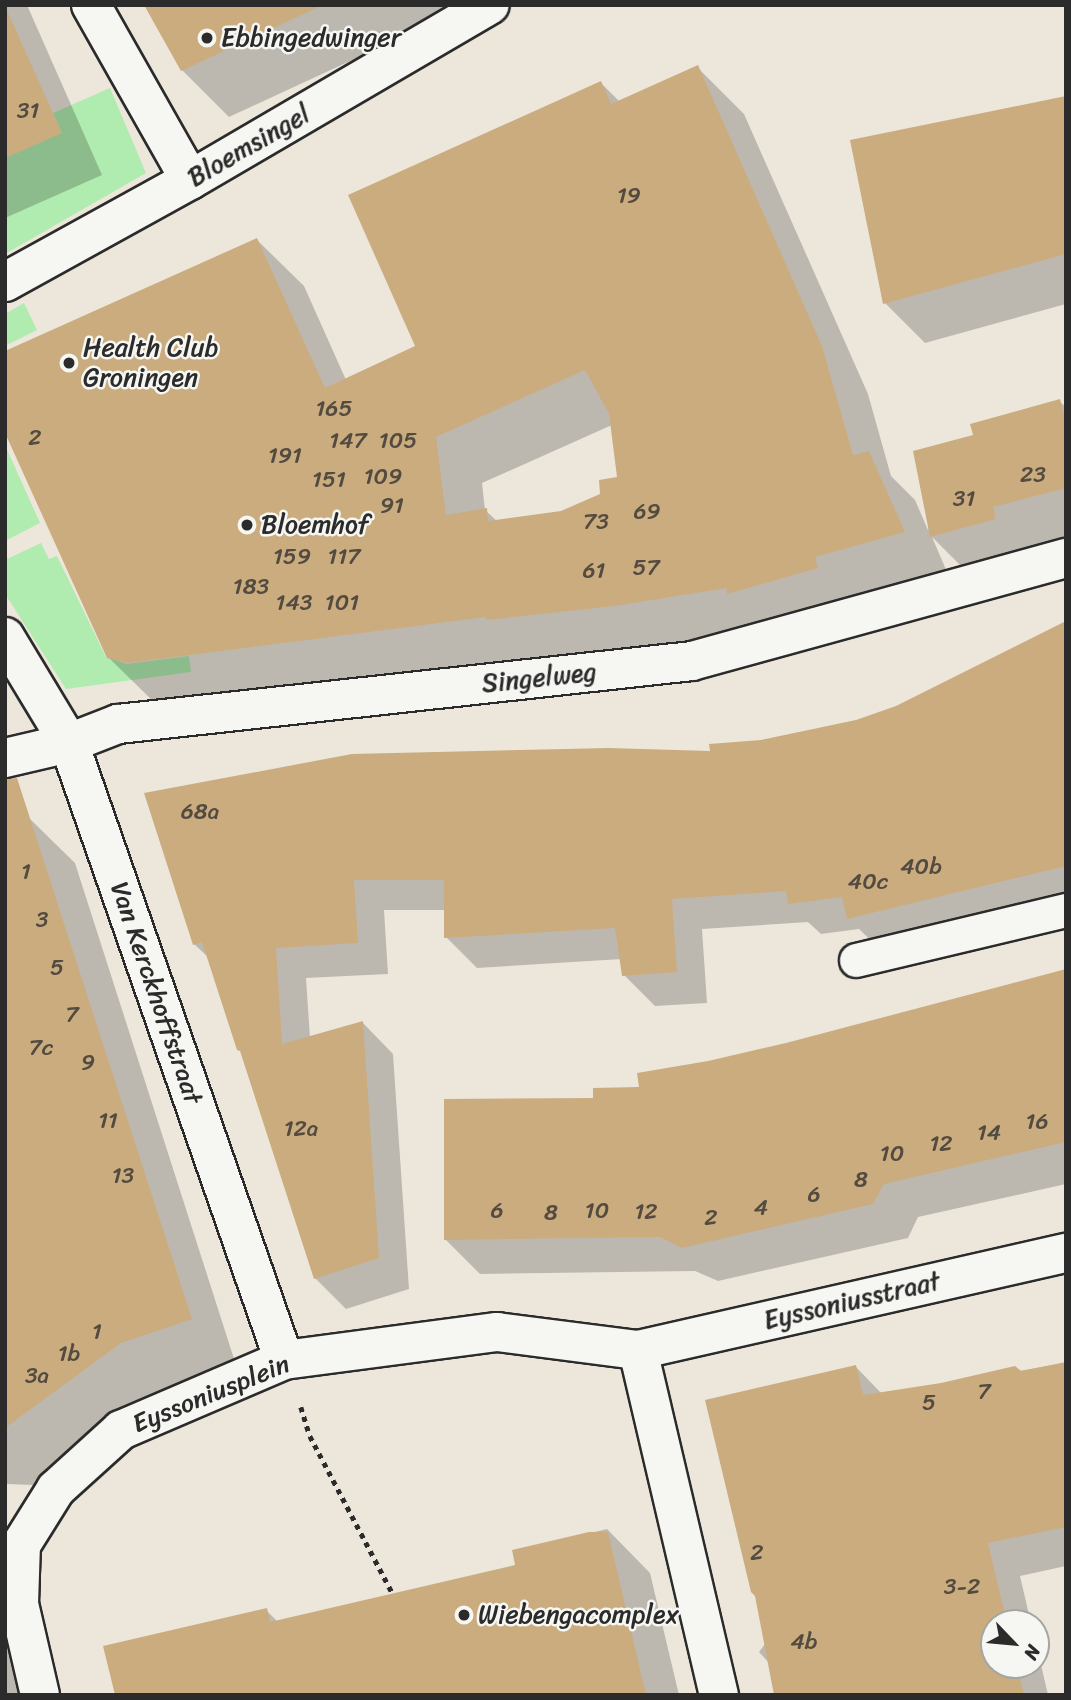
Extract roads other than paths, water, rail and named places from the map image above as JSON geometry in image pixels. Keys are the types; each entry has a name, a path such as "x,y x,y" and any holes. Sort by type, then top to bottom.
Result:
{"street":[{"path":"91,5 190,180"},
{"name":"Bloemsingel","path":"5,282 190,180 490,5"},
{"name":"Singelweg","path":"5,758 69,743 118,724 692,661 1066,558"},
{"name":"Van Kerckhoffstraat","path":"5,637 69,743 284,1360"},
{"name":"Eyssoniusstraat","path":"638,1350 1066,1253"},
{"name":"Eyssoniusplein","path":"40,1695 19,1604 21,1545 56,1489 121,1430 284,1360 497,1332 638,1350"},
{"path":"638,1350 719,1695"}],"lane":[{"path":"856,960 1066,910"}],"place":[{"name":"Ebbingedwinger","path":"207,38"},
{"name":"Health Club Groningen","path":"69,363"},
{"name":"Bloemhof","path":"247,525"},
{"name":"Wiebengacomplex","path":"464,1615"}]}
